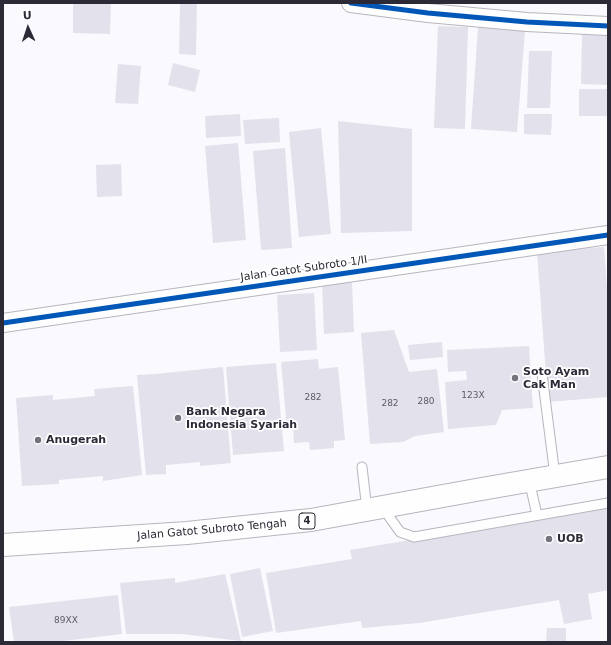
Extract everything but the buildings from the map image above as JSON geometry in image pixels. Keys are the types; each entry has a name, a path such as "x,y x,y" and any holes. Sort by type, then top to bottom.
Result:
{"highway":[{"name":"Jalan Gatot Subroto Tengah","path":"3,545 187,533 311,520 608,467"}],"street":[{"path":"350,3 384,5 527,22 608,26"},
{"name":"Jalan Gatot Subroto 1/II","path":"3,323 608,235"}],"lane":[{"path":"542,374 555,476"},
{"path":"362,468 375,508 400,532 414,537 608,503"},
{"path":"530,480 537,515"}],"cycle path":[{"path":"351,3 428,13 527,22 608,26"},
{"path":"3,323 608,235"}],"place":[{"name":"Soto Ayam Cak Man","path":"515,378"},
{"name":"Bank Negara Indonesia Syariah","path":"178,418"},
{"name":"Anugerah","path":"38,440"},
{"name":"UOB","path":"549,539"}]}
